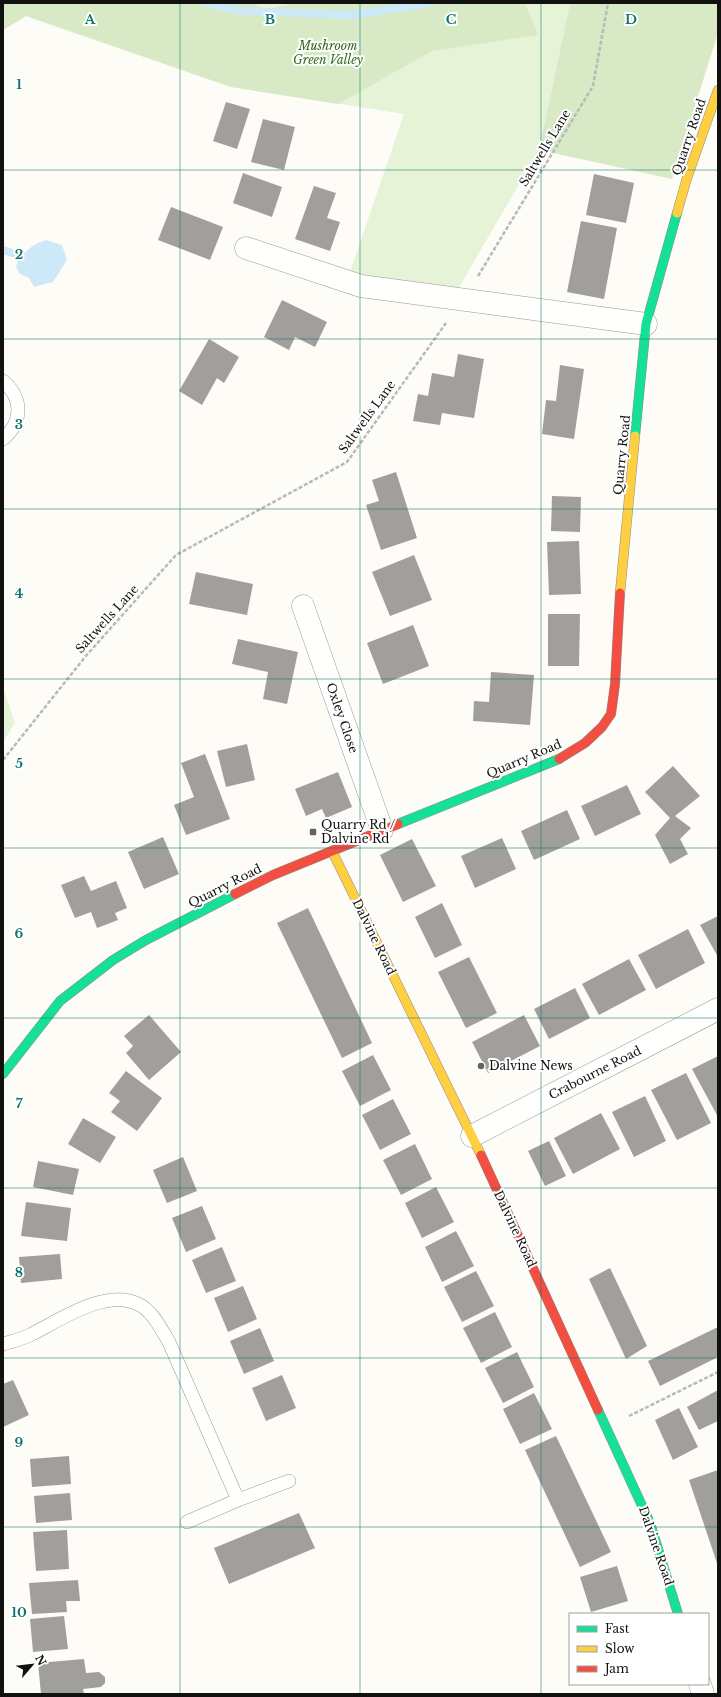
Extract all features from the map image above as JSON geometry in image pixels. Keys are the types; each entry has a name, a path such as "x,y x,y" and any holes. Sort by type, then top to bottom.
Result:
{"street":[{"name":"Quarry Road","path":"3,1074 60,1001 113,960 146,940 273,875 561,758 585,743 602,727 610,714 615,684 618,615 646,324 687,178 718,90"},
{"path":"246,248 361,286 463,301 646,324"},
{"name":"Oxley Close","path":"303,606 382,830"},
{"name":"Dalvine Road","path":"332,851 472,1136 650,1523 678,1613"},
{"name":"Crabourne Road","path":"472,1136 718,1009"}],"lane":[{"path":"3,381 9,386 16,400 19,413 13,429 3,439"},
{"path":"3,1344 31,1335 62,1318 93,1304 116,1299 139,1304 155,1318 169,1342 238,1500"},
{"path":"187,1522 238,1500 289,1481"}],"path":[{"name":"Saltwells Lane","path":"3,760 84,657 176,555 347,462 463,301 593,86 608,3"},
{"path":"606,1427 718,1372"}],"green space":[{"path":"3,3 570,3 539,150 458,289 349,275 404,114 231,87 26,16 3,30"},
{"name":"Mushroom Green Valley","path":"3,3 254,3 264,10 297,3 525,3 538,35 432,51 338,104 231,87 26,16 3,30"},
{"path":"570,3 718,3 718,33 672,179 539,150"},
{"path":"3,687 15,723 3,742"}],"water":[{"path":"46,240 62,245 67,260 53,282 34,287 29,278 20,274 16,267 24,253"}],"building":[{"path":"226,102 250,109 237,149 213,141"},
{"path":"263,119 295,127 284,170 251,162"},
{"path":"243,173 282,187 272,217 233,203"},
{"path":"594,174 634,183 626,223 586,215"},
{"path":"314,186 336,193 327,218 340,222 330,251 295,239"},
{"path":"171,207 223,227 210,260 158,240"},
{"path":"581,221 617,228 604,299 567,292"},
{"path":"282,300 327,322 315,347 295,337 289,350 264,337"},
{"path":"209,339 239,357 224,383 217,378 202,405 179,391"},
{"path":"458,354 484,359 474,418 442,413 440,425 413,421 418,394 428,396 432,373 454,377"},
{"path":"560,365 584,369 574,439 542,434 546,400 556,401"},
{"path":"396,472 417,538 381,550 366,505 379,501 372,480"},
{"path":"552,496 581,497 580,532 551,531"},
{"path":"579,541 581,594 549,595 547,542"},
{"path":"414,555 432,600 390,616 372,572"},
{"path":"196,572 253,584 247,615 189,604"},
{"path":"548,614 580,614 579,666 548,666"},
{"path":"413,625 429,666 383,684 367,643"},
{"path":"238,639 298,652 287,704 263,699 268,672 232,664"},
{"path":"491,672 534,675 530,725 473,721 474,701 489,702"},
{"path":"247,744 255,780 226,787 217,751"},
{"path":"205,754 230,819 186,835 174,805 194,797 181,763"},
{"path":"673,766 700,796 675,816 691,828 680,839 688,854 670,864 655,835 670,818 645,792"},
{"path":"338,772 352,807 326,818 322,809 306,816 295,789"},
{"path":"627,785 641,814 595,836 581,806"},
{"path":"567,810 580,839 534,860 521,831"},
{"path":"163,837 179,874 144,889 128,852"},
{"path":"502,838 516,869 475,888 461,856"},
{"path":"412,839 436,886 403,902 380,855"},
{"path":"84,876 91,891 116,881 127,908 115,913 118,920 97,928 91,912 75,918 61,885"},
{"path":"442,903 462,945 435,958 415,917"},
{"path":"308,908 372,1043 342,1058 277,923"},
{"path":"718,916 718,957 700,925"},
{"path":"688,929 705,963 656,989 638,955"},
{"path":"469,957 497,1013 466,1028 438,972"},
{"path":"629,959 646,990 599,1015 582,984"},
{"path":"575,988 590,1018 549,1039 534,1009"},
{"path":"149,1015 181,1052 149,1080 126,1053 133,1046 124,1036"},
{"path":"524,1015 540,1046 488,1073 472,1042"},
{"path":"373,1055 391,1090 360,1106 342,1071"},
{"path":"718,1056 718,1117 692,1069"},
{"path":"126,1071 162,1098 137,1131 111,1112 120,1101 109,1093"},
{"path":"686,1073 711,1123 677,1140 651,1090"},
{"path":"645,1096 666,1141 634,1157 612,1112"},
{"path":"393,1099 411,1134 380,1150 362,1115"},
{"path":"601,1113 620,1149 573,1174 554,1138"},
{"path":"83,1118 116,1137 100,1163 68,1144"},
{"path":"549,1141 566,1176 545,1186 528,1151"},
{"path":"415,1144 432,1179 401,1195 383,1160"},
{"path":"183,1157 197,1191 167,1203 153,1170"},
{"path":"38,1161 79,1169 73,1195 33,1187"},
{"path":"436,1187 454,1222 422,1238 405,1203"},
{"path":"26,1202 71,1208 67,1241 21,1236"},
{"path":"202,1206 216,1239 186,1252 172,1218"},
{"path":"456,1231 474,1266 442,1282 425,1247"},
{"path":"222,1247 236,1281 206,1293 192,1260"},
{"path":"60,1254 62,1279 21,1283 19,1257"},
{"path":"610,1268 647,1346 626,1359 589,1279"},
{"path":"476,1271 494,1306 462,1322 444,1287"},
{"path":"243,1286 257,1319 228,1332 214,1298"},
{"path":"495,1312 512,1347 481,1363 463,1328"},
{"path":"718,1327 718,1357 660,1386 648,1361"},
{"path":"260,1328 274,1361 244,1374 230,1341"},
{"path":"517,1352 534,1387 503,1403 485,1368"},
{"path":"282,1375 296,1408 266,1421 252,1388"},
{"path":"13,1380 29,1415 3,1427 3,1384"},
{"path":"718,1390 718,1421 699,1430 687,1407"},
{"path":"534,1393 552,1429 520,1444 503,1409"},
{"path":"679,1408 698,1447 673,1460 655,1420"},
{"path":"556,1436 611,1552 580,1567 525,1450"},
{"path":"69,1456 71,1484 32,1487 30,1459"},
{"path":"718,1470 718,1566 689,1480"},
{"path":"70,1493 72,1520 36,1523 34,1496"},
{"path":"299,1513 315,1548 229,1584 214,1548"},
{"path":"67,1530 69,1569 36,1571 33,1532"},
{"path":"617,1566 628,1601 591,1612 580,1577"},
{"path":"78,1580 80,1601 66,1601 67,1612 32,1614 29,1583"},
{"path":"64,1616 68,1649 33,1652 30,1619"},
{"path":"84,1659 86,1673 99,1672 105,1677 105,1683 101,1687 83,1689 84,1694 41,1694 38,1663"}],"waterway":[{"path":"205,3 241,11 352,15 430,3"},
{"path":"3,250 22,256"}],"traffic: fast":[{"path":"635,436 646,324 677,213"},
{"path":"398,824 559,759"},
{"path":"3,1074 60,1001 113,960 146,940 235,894"},
{"path":"598,1410 650,1523 678,1613"}],"traffic: slow":[{"path":"677,213 687,178 718,90"},
{"path":"620,593 635,436"},
{"path":"332,851 481,1155"}],"traffic: jam":[{"path":"559,759 585,743 602,727 611,714 615,684 620,593"},
{"path":"235,894 273,875 398,824"},
{"path":"481,1155 598,1410"}],"place":[{"name":"Quarry Rd / Dalvine Rd","path":"313,832"},
{"name":"Dalvine News","path":"481,1066"}]}
